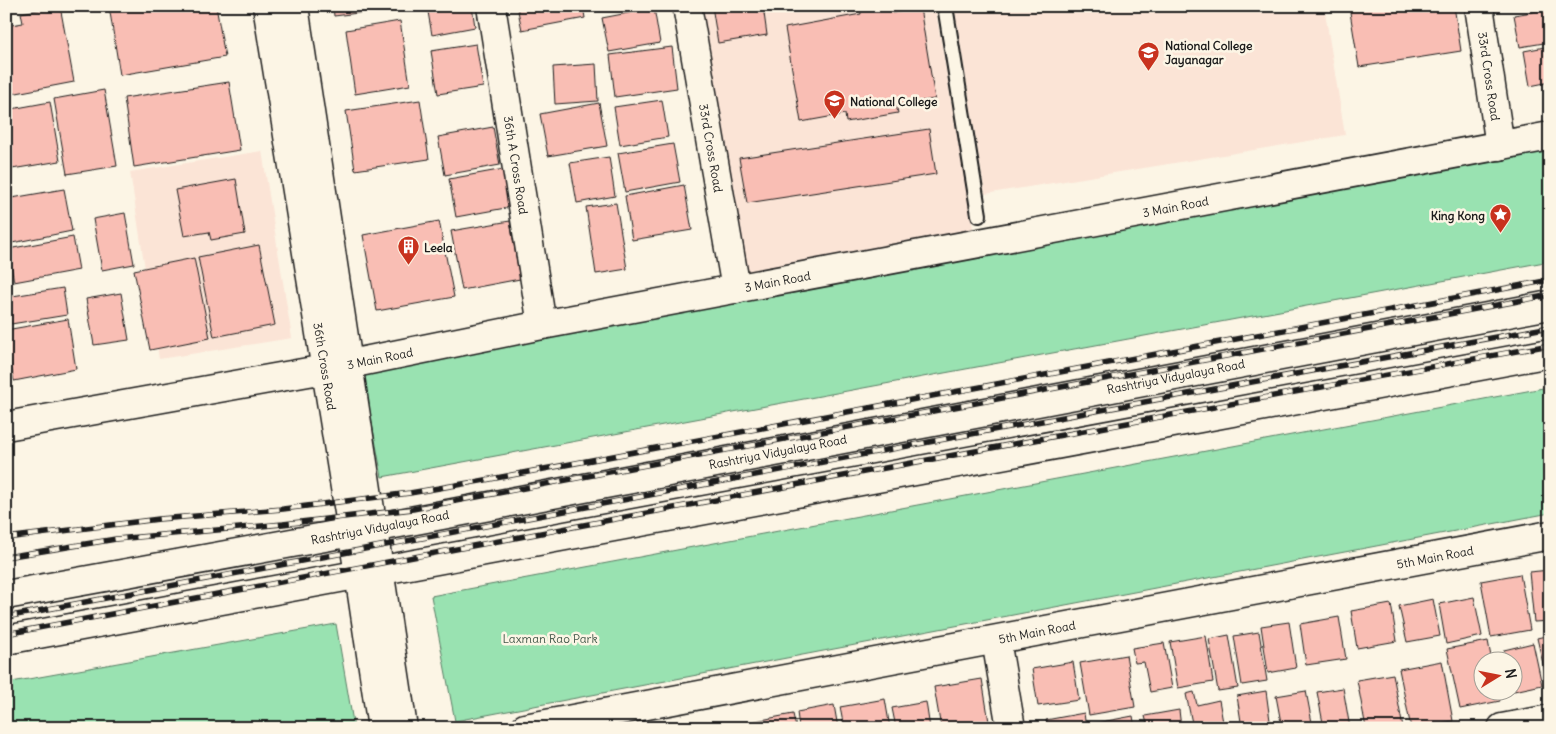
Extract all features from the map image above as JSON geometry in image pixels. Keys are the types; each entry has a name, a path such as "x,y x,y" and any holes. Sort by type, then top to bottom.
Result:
{"main road":[{"name":"36th Cross Road","path":"267,6 337,366 369,572 382,728"},
{"name":"36th Cross Road","path":"294,6 337,366"},
{"name":"36th A Cross Road","path":"491,6 542,325"},
{"name":"33rd Cross Road","path":"687,6 736,289"},
{"name":"33rd Cross Road","path":"1479,6 1500,146"},
{"name":"3 Main Road","path":"6,425 337,366 542,325 1550,136"},
{"name":"Rashtriya Vidyalaya Road","path":"6,595 363,530 1550,305"},
{"path":"6,640 1550,353"},
{"name":"5th Main Road","path":"525,728 1550,535"},
{"name":"36th Cross Road","path":"369,572 403,728"},
{"path":"996,640 1011,728"},
{"path":"1502,728 1550,719"}],"lane":[{"path":"944,6 979,214"}],"shaded area":[{"name":"National College","path":"695,6 935,6 974,234 741,274"},
{"name":"National College Jayanagar","path":"954,6 1324,6 1345,135 985,194"},
{"path":"262,151 292,338 159,359 130,172"}],"green space":[{"path":"1550,150 1550,261 382,477 362,370"},
{"name":"Laxman Rao Park","path":"1543,388 1550,426 1550,513 455,721 431,596"},
{"path":"336,624 354,728 6,728 6,683"}],"building":[{"path":"60,6 74,82 6,95 6,26 23,23 21,13"},
{"path":"109,6 216,6 225,57 120,75"},
{"path":"333,6 398,6 398,8 334,16"},
{"path":"427,6 472,6 475,27 432,35"},
{"path":"517,6 583,6 585,18 522,30"},
{"path":"712,6 763,6 767,35 718,43"},
{"path":"860,6 892,6 893,13 920,8 935,99 896,105 898,113 846,122 845,114 801,122 785,28 861,14"},
{"path":"1349,6 1454,6 1461,51 1359,67"},
{"path":"654,8 660,43 609,52 602,18"},
{"path":"1550,9 1550,42 1520,47 1514,15"},
{"path":"400,21 410,85 355,94 346,30"},
{"path":"476,44 483,87 438,94 431,51"},
{"path":"1550,46 1550,82 1530,86 1524,51"},
{"path":"672,47 677,88 615,97 610,55"},
{"path":"596,64 598,101 555,104 553,67"},
{"path":"229,82 240,150 134,167 124,98"},
{"path":"104,90 117,166 67,174 54,99"},
{"path":"420,100 429,159 355,170 346,111"},
{"path":"662,100 668,137 620,145 614,107"},
{"path":"50,102 60,161 6,170 6,110"},
{"path":"599,103 607,146 548,156 540,114"},
{"path":"493,127 500,165 445,175 438,137"},
{"path":"929,129 936,174 747,203 739,158"},
{"path":"673,144 680,182 625,192 618,153"},
{"path":"609,157 615,196 577,203 570,163"},
{"path":"504,169 511,207 456,217 449,179"},
{"path":"236,179 245,234 211,240 209,232 184,236 175,190"},
{"path":"684,185 692,230 632,240 625,196"},
{"path":"64,189 72,231 12,243 6,214 6,199"},
{"path":"616,203 627,269 596,274 586,207"},
{"path":"125,213 134,264 102,270 93,219"},
{"name":"Leela","path":"439,221 454,297 377,311 363,235"},
{"path":"510,221 520,279 462,290 451,231"},
{"path":"73,237 79,270 14,282 8,249"},
{"path":"259,245 275,325 214,337 198,257"},
{"path":"194,258 210,338 150,350 134,270"},
{"path":"63,288 67,315 11,324 6,297"},
{"path":"121,293 129,340 94,345 86,299"},
{"path":"68,319 76,369 14,381 6,341 6,330"},
{"path":"1550,570 1550,621 1534,622 1529,572"},
{"path":"1520,574 1530,630 1491,637 1481,581"},
{"path":"1474,597 1482,636 1446,644 1439,604"},
{"path":"1433,599 1440,636 1407,642 1399,606"},
{"path":"1391,604 1397,641 1357,648 1351,611"},
{"path":"1339,617 1346,659 1306,665 1300,624"},
{"path":"1289,622 1296,668 1268,673 1261,626"},
{"path":"1259,632 1267,681 1242,685 1234,636"},
{"path":"1229,635 1238,688 1218,691 1209,639"},
{"path":"1550,635 1550,694 1537,638"},
{"path":"1206,636 1213,682 1178,688 1170,642"},
{"path":"1488,641 1490,652 1474,652 1474,702 1495,702 1460,709 1447,649"},
{"path":"1164,643 1172,688 1150,692 1144,662 1135,663 1132,648"},
{"path":"1533,643 1542,685 1524,689 1524,652 1504,652 1504,650"},
{"path":"1126,655 1135,707 1089,715 1080,663"},
{"path":"1442,661 1453,721 1411,728 1399,669"},
{"path":"1073,662 1079,700 1038,706 1032,669"},
{"path":"1393,674 1403,728 1366,728 1357,680"},
{"path":"982,679 990,728 941,728 934,687"},
{"path":"1343,688 1350,728 1324,728 1317,692"},
{"path":"1266,691 1271,728 1242,728 1237,696"},
{"path":"1306,691 1313,728 1282,728 1276,696"},
{"path":"1194,692 1197,705 1219,700 1224,728 1193,728 1186,694"},
{"path":"885,699 890,728 844,728 840,707"},
{"path":"926,702 930,728 896,728 892,708"},
{"path":"834,705 838,728 799,728 797,712"},
{"path":"1179,710 1181,728 1148,728 1145,716"},
{"path":"1084,713 1086,728 1048,728 1046,720"},
{"path":"793,714 796,728 751,728 750,722"},
{"path":"1133,716 1135,728 1092,728 1091,724"},
{"path":"747,722 748,728 713,728"}],"railway":[{"path":"6,538 159,519 283,509 410,493 1550,280"},
{"path":"6,557 116,539 283,524 413,509 1550,295"},
{"path":"6,617 966,435 1550,327"},
{"path":"6,634 970,452 1550,345"}],"place":[{"name":"National College Jayanagar","path":"1149,71"},
{"name":"National College","path":"834,120"},
{"name":"King Kong","path":"1501,234"},
{"name":"Leela","path":"408,266"}]}
